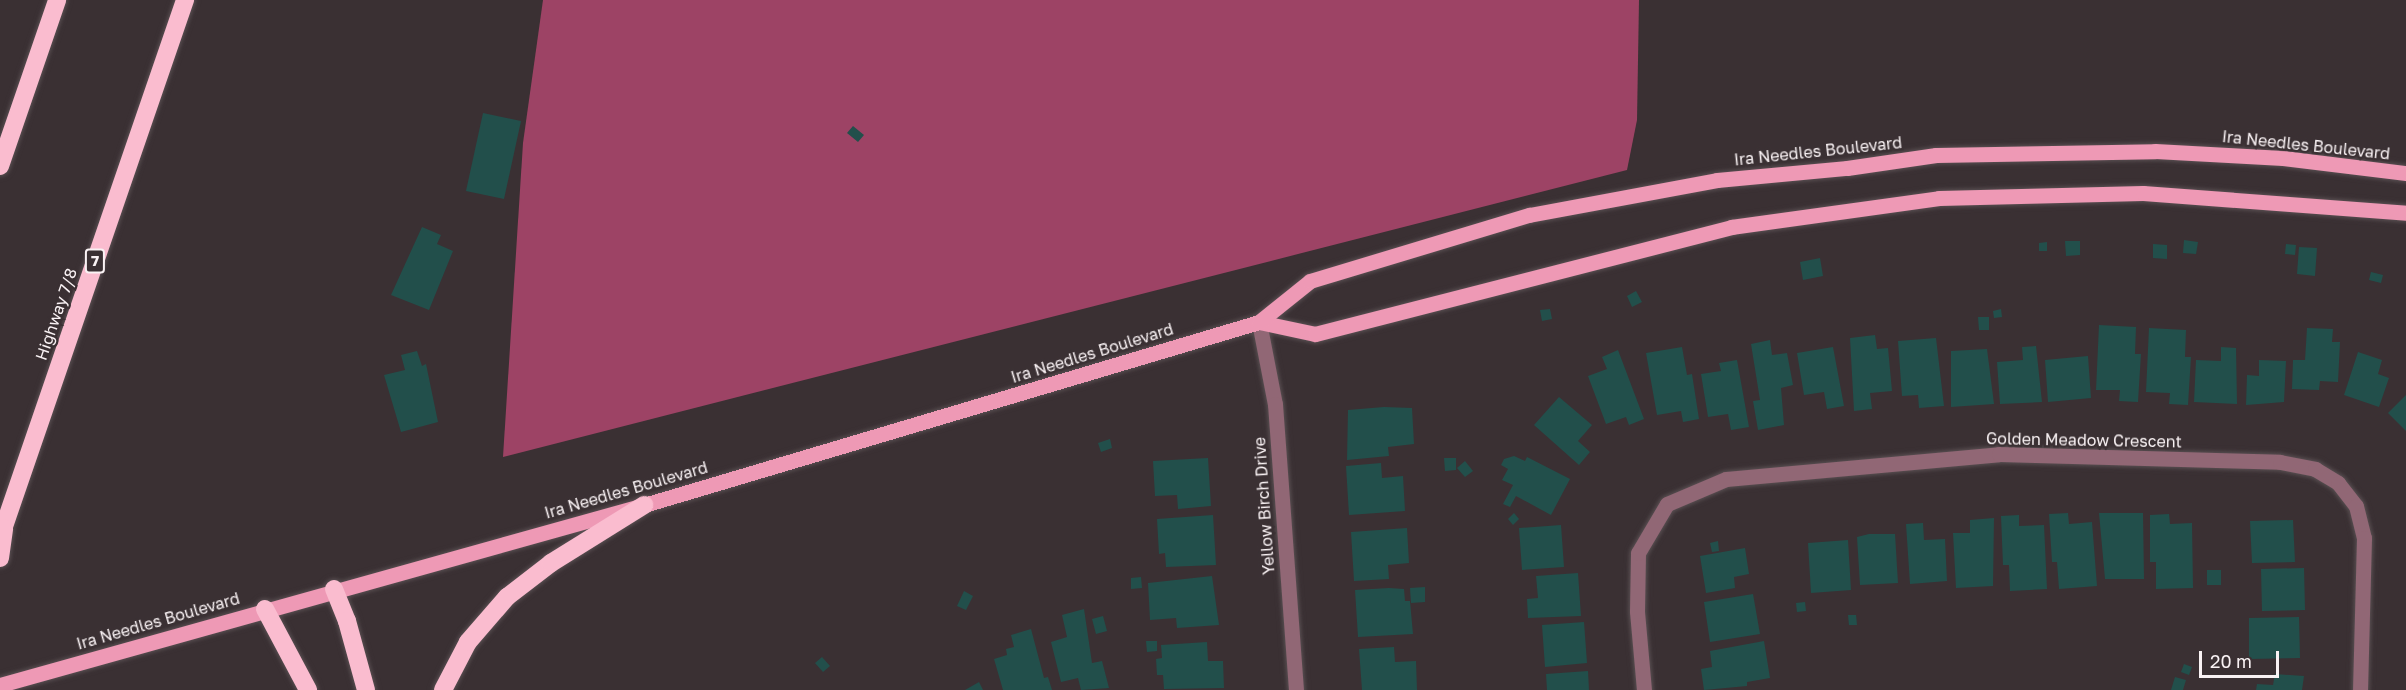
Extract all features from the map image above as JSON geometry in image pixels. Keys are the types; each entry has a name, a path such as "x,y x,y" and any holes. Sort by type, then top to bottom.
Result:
{"highway":[{"path":"0,166 57,0"},
{"name":"Highway 7/8","path":"0,558 2,530 185,0"},
{"path":"443,690 468,642 507,597 551,562 644,505"},
{"path":"334,590 348,621 366,690"},
{"path":"265,609 308,690"}],"main road":[{"name":"Ira Needles Boulevard","path":"0,686 265,609 644,505 1259,322 1310,281 1529,215 1717,180 1847,168 1935,155 2155,151 2283,158 2406,173"},
{"name":"Ira Needles Boulevard","path":"1259,322 1315,334 1731,227 1939,198 2143,193 2406,213"}],"street":[{"name":"Yellow Birch Drive","path":"1259,322 1275,404 1296,690"},
{"name":"Golden Meadow Crescent","path":"1644,690 1637,611 1638,554 1667,504 1726,479 1999,454 2280,462 2315,469 2338,483 2356,506 2364,538 2360,690"}],"shaded area":[{"path":"543,0 1639,0 1637,120 1627,170 503,457 523,143"}],"building":[{"path":"483,113 521,121 504,199 466,191"},
{"path":"853,126 864,135 858,142 847,133"},
{"path":"422,227 441,235 437,244 453,251 429,310 391,295"},
{"path":"2184,240 2198,242 2196,254 2183,253"},
{"path":"2065,241 2080,241 2080,255 2066,256"},
{"path":"2047,242 2047,251 2039,251 2039,243"},
{"path":"2153,244 2167,245 2167,259 2153,258"},
{"path":"2286,244 2296,245 2295,255 2285,254"},
{"path":"2299,247 2317,248 2315,276 2297,274"},
{"path":"1820,258 1823,276 1803,280 1800,262"},
{"path":"2371,272 2383,275 2381,283 2369,280"},
{"path":"1636,291 1642,302 1632,307 1627,296"},
{"path":"1550,309 1552,319 1542,321 1540,310"},
{"path":"2001,309 2002,317 1994,318 1993,311"},
{"path":"1978,317 1989,317 1989,330 1979,330"},
{"path":"2099,325 2136,327 2135,354 2141,354 2138,402 2119,401 2120,390 2096,390"},
{"path":"2149,328 2186,330 2185,357 2191,357 2188,405 2169,404 2170,393 2146,392"},
{"path":"2307,328 2333,329 2332,342 2340,342 2338,382 2320,381 2319,390 2292,389 2293,360 2305,360"},
{"path":"1875,335 1877,349 1888,348 1892,391 1870,393 1872,409 1854,411 1850,338"},
{"path":"1936,338 1944,406 1919,408 1918,395 1902,396 1898,341"},
{"path":"1770,340 1772,355 1787,353 1793,385 1781,388 1784,425 1758,430 1753,401 1760,400 1751,344"},
{"path":"2036,346 2042,402 2000,404 1997,362 2023,360 2022,347"},
{"path":"1682,347 1687,375 1692,374 1699,419 1683,422 1681,411 1657,415 1646,353"},
{"path":"1833,347 1844,406 1827,409 1824,392 1804,395 1797,353"},
{"path":"2221,347 2236,348 2237,404 2194,402 2196,360 2221,361"},
{"path":"1987,349 1994,404 1951,407 1951,351"},
{"path":"1618,350 1644,419 1629,425 1626,417 1606,424 1588,376 1607,369 1602,357"},
{"path":"417,351 422,366 426,364 438,422 401,432 384,375 405,370 401,355"},
{"path":"2358,352 2382,360 2378,374 2389,378 2379,407 2344,395"},
{"path":"2088,356 2091,398 2048,402 2045,360"},
{"path":"1737,360 1749,427 1731,430 1728,414 1708,417 1701,374 1721,371 1719,363"},
{"path":"2259,360 2286,361 2284,402 2246,405 2247,375 2259,376"},
{"path":"2406,395 2406,431 2388,413"},
{"path":"1559,397 1592,425 1578,441 1590,452 1579,465 1534,425"},
{"path":"1384,407 1412,408 1414,444 1388,447 1389,456 1347,460 1348,410"},
{"path":"1110,439 1112,448 1101,452 1098,443"},
{"path":"1514,456 1525,461 1527,457 1570,479 1551,515 1516,496 1510,507 1503,504 1513,485 1502,480 1508,469 1501,465 1504,459"},
{"path":"1208,458 1211,506 1178,509 1177,495 1155,496 1153,461"},
{"path":"1444,458 1456,458 1456,470 1445,471"},
{"path":"1465,461 1473,471 1465,477 1457,468"},
{"path":"1381,463 1382,478 1403,476 1405,511 1349,515 1346,466"},
{"path":"1514,513 1519,519 1513,525 1508,519"},
{"path":"2068,513 2069,524 2092,522 2097,586 2059,589 2057,562 2052,562 2049,514"},
{"path":"2099,513 2143,513 2144,579 2105,579"},
{"path":"2169,514 2170,524 2192,523 2193,588 2156,589 2156,562 2150,562 2150,515"},
{"path":"1213,515 1216,565 1166,567 1165,553 1159,554 1157,519"},
{"path":"2019,515 2019,526 2044,525 2047,589 2010,591 2009,565 2003,565 2001,516"},
{"path":"1994,518 1993,586 1956,588 1953,533 1970,533 1970,520"},
{"path":"2293,520 2295,562 2252,563 2250,521"},
{"path":"1923,523 1924,540 1945,539 1947,581 1910,584 1906,524"},
{"path":"1561,525 1564,567 1522,570 1519,528"},
{"path":"1407,528 1409,563 1388,565 1389,579 1354,581 1351,532"},
{"path":"1869,534 1895,534 1898,583 1860,585 1857,537"},
{"path":"1848,540 1851,590 1811,593 1808,543"},
{"path":"1718,541 1719,551 1712,552 1710,543"},
{"path":"1745,548 1749,574 1734,577 1735,588 1706,593 1700,556"},
{"path":"2304,568 2305,610 2262,611 2261,569"},
{"path":"2207,570 2221,570 2221,585 2207,585"},
{"path":"1578,573 1581,616 1528,618 1527,599 1538,598 1536,576"},
{"path":"1212,576 1219,625 1177,628 1176,618 1150,620 1148,583"},
{"path":"1141,577 1142,588 1131,589 1131,578"},
{"path":"1425,587 1425,602 1411,603 1410,588"},
{"path":"1404,589 1405,601 1410,601 1413,634 1358,637 1355,590"},
{"path":"964,591 973,596 966,610 957,606"},
{"path":"1753,594 1760,634 1710,642 1704,602"},
{"path":"1805,602 1806,611 1797,612 1796,603"},
{"path":"1084,609 1092,663 1102,661 1109,688 1081,690 1078,678 1061,682 1051,642 1067,637 1062,615"},
{"path":"1848,615 1856,615 1857,625 1849,625"},
{"path":"1103,616 1107,631 1096,634 1092,619"},
{"path":"2299,617 2300,658 2249,659 2249,618"},
{"path":"1584,622 1587,663 1545,667 1542,625"},
{"path":"1031,629 1044,678 1048,677 1052,690 1003,690 994,659 1007,655 1006,649 1014,647 1011,635"},
{"path":"1146,641 1157,641 1157,651 1147,652"},
{"path":"1764,641 1770,678 1747,682 1747,686 1704,690 1701,669 1712,667 1710,651"},
{"path":"1207,642 1208,661 1223,661 1224,688 1164,689 1163,675 1157,675 1156,659 1162,658 1161,645"},
{"path":"1394,647 1395,662 1416,661 1417,690 1362,690 1359,649"},
{"path":"822,657 830,666 823,672 815,663"},
{"path":"2184,664 2192,667 2189,675 2181,672"},
{"path":"1588,671 1589,690 1547,690 1546,674"},
{"path":"2275,674 2304,676 2302,690 2256,690 2257,684 2273,685"},
{"path":"2175,677 2186,680 2183,690 2171,690"},
{"path":"979,682 983,690 965,690"}]}
